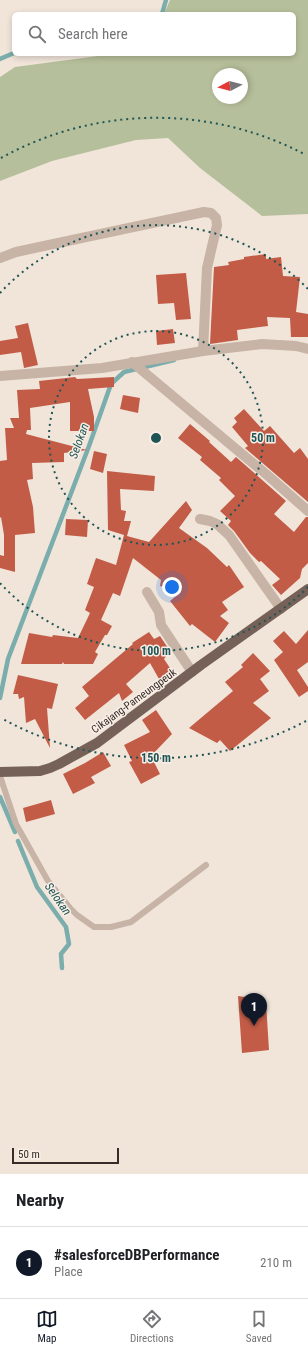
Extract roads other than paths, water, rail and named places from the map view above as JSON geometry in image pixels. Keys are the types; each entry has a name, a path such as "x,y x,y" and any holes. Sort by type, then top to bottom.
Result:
{"main road":[{"name":"Cikajang-Pameungpeuk","path":"0,772 40,771 59,764 97,743 192,672 308,589"}],"street":[{"path":"0,258 16,252 204,212 211,213 216,218 218,225 207,268 203,351"},
{"path":"0,376 102,368 137,367 203,351 262,344 296,346 308,349"},
{"path":"137,367 266,474 308,511"},
{"path":"200,519 217,524 229,536 281,609"},
{"path":"147,592 159,612 161,625 192,672"}],"lane":[{"path":"0,776 16,824 48,881 70,908 94,927 111,927 131,922 206,865"}],"waterway":[{"path":"163,12 166,0"},
{"path":"0,59 12,54"},
{"name":"Selokan","path":"0,698 8,659 111,384 124,372 174,360"},
{"name":"Selokan","path":"0,797 15,832"},
{"name":"Selokan","path":"18,841 37,887 66,927 69,944 61,954 62,968"}],"place":[{"name":"#salesforceDBPerformance","path":"254,1026"}]}
